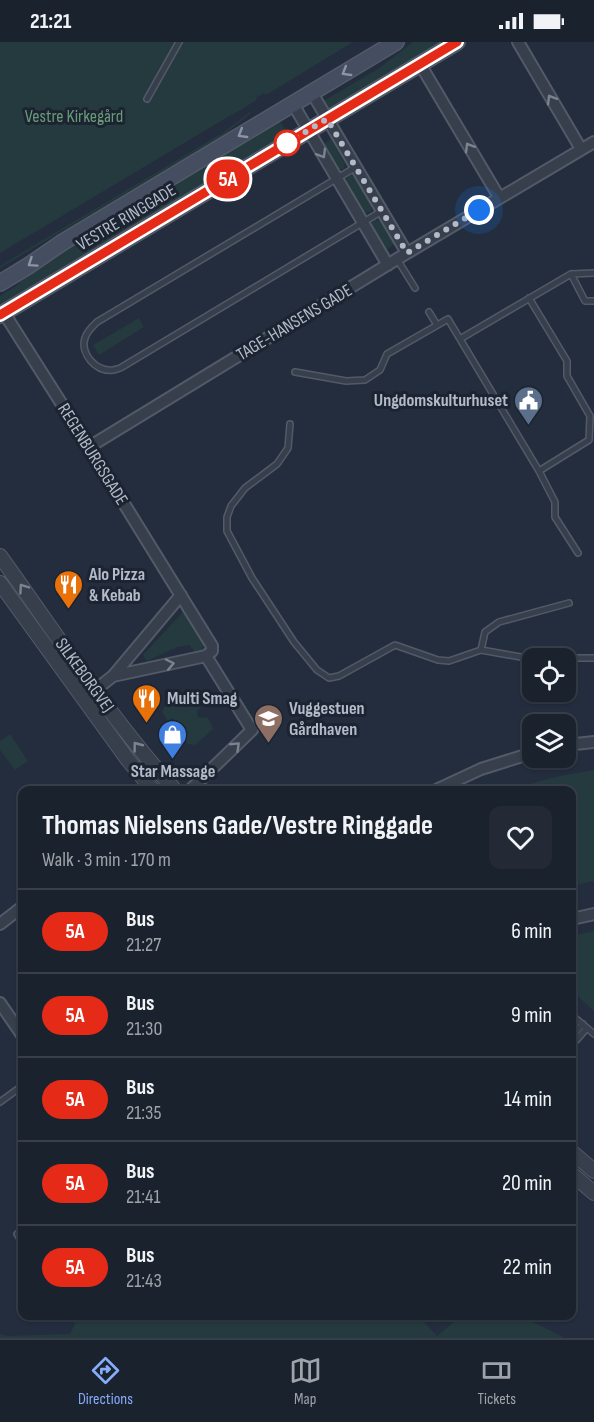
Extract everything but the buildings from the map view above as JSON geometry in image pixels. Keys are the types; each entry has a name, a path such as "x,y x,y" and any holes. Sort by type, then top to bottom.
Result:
{"main road":[{"name":"VESTRE RINGGADE","path":"0,283 63,242 396,42"},
{"name":"VESTRE RINGGADE","path":"2,314 457,42"}],"street":[{"path":"518,42 581,149"},
{"path":"420,64 499,198"},
{"path":"312,93 382,211 397,259"},
{"path":"292,104 363,223 397,259"},
{"name":"TAGE-HANSENS GADE","path":"89,447 594,142"},
{"name":"REGENBURGSGADE","path":"2,314 20,337 210,642 212,651 206,656"},
{"name":"SILKEBORGVEJ","path":"0,556 96,691 171,786"},
{"name":"SILKEBORGVEJ","path":"0,583 128,760 150,786"},
{"path":"84,699 113,675 181,595"},
{"path":"113,675 206,656 252,730 194,786"},
{"path":"576,744 594,742"},
{"path":"446,786 482,769 522,756"},
{"path":"0,924 18,910"},
{"path":"576,918 594,914"},
{"path":"0,1003 18,1029"},
{"path":"576,1155 594,1171"},
{"path":"576,1177 594,1193"}],"lane":[{"path":"147,99 179,42"},
{"path":"356,167 97,322 85,337 84,346 87,357 104,369 113,370 122,367 382,211"},
{"path":"397,259 415,288"},
{"path":"460,339 571,274 594,273"},
{"path":"571,274 585,301 594,301"},
{"path":"529,298 567,361 567,376 590,416 589,440 539,471"},
{"path":"429,312 437,325"},
{"path":"295,372 346,381 364,380 380,370 387,354 448,319 539,471 555,502 555,517 578,553"},
{"path":"290,424 288,448 278,464 245,488 231,506 227,516 227,531 266,602 317,670 329,678 339,676 395,645 438,660 449,661 481,650 522,657"},
{"path":"481,650 485,632 499,622 569,603"},
{"path":"576,658 594,658"},
{"path":"576,1019 594,1034"},
{"path":"576,1033 585,1026"},
{"path":"576,1039 585,1026"},
{"path":"0,1102 18,1089"}],"green space":[{"name":"Vestre Kirkegård","path":"0,42 353,42 266,95 264,93 256,98 257,100 0,253"},
{"path":"413,42 440,42 327,109 324,104 325,100 378,69"},
{"path":"250,112 225,134 0,268 26,250 224,132"},
{"path":"280,121 287,133 0,305 0,296 16,286 34,269"},
{"path":"331,139 345,164 344,169 338,169 324,144"},
{"path":"351,175 370,203 372,210 370,212 366,213 362,210 346,182 347,177"},
{"path":"375,220 380,221 394,244 387,250 372,225"},
{"path":"139,318 144,327 99,355 93,345"},
{"path":"183,612 204,644 202,651 196,653 189,645 177,647 147,661 143,655"},
{"path":"193,697 201,707 197,711 197,716 207,717 213,729 195,745 188,744 176,730 179,726 172,718 168,721 162,712 166,704"},
{"path":"10,734 28,761 15,770 0,750 0,741"},
{"path":"594,770 594,881 576,885 576,786 522,786"},
{"path":"594,931 594,1011 576,995 576,935"},
{"path":"69,1320 422,1320 437,1336 456,1320 529,1320 565,1338 0,1338 0,1334 8,1336 70,1334 75,1324"}],"bus line":[{"name":"5A","path":"0,315 457,42"}],"place":[{"name":"Ungdomskulturhuset","path":"529,426"},
{"name":"Alo Pizza & Kebab","path":"68,610"},
{"name":"Multi Smag","path":"146,724"},
{"name":"Vuggestuen Gårdhaven","path":"268,744"},
{"name":"Star Massage","path":"173,760"}],"route":[{"path":"287,143 327,119 407,253 479,210"}]}
